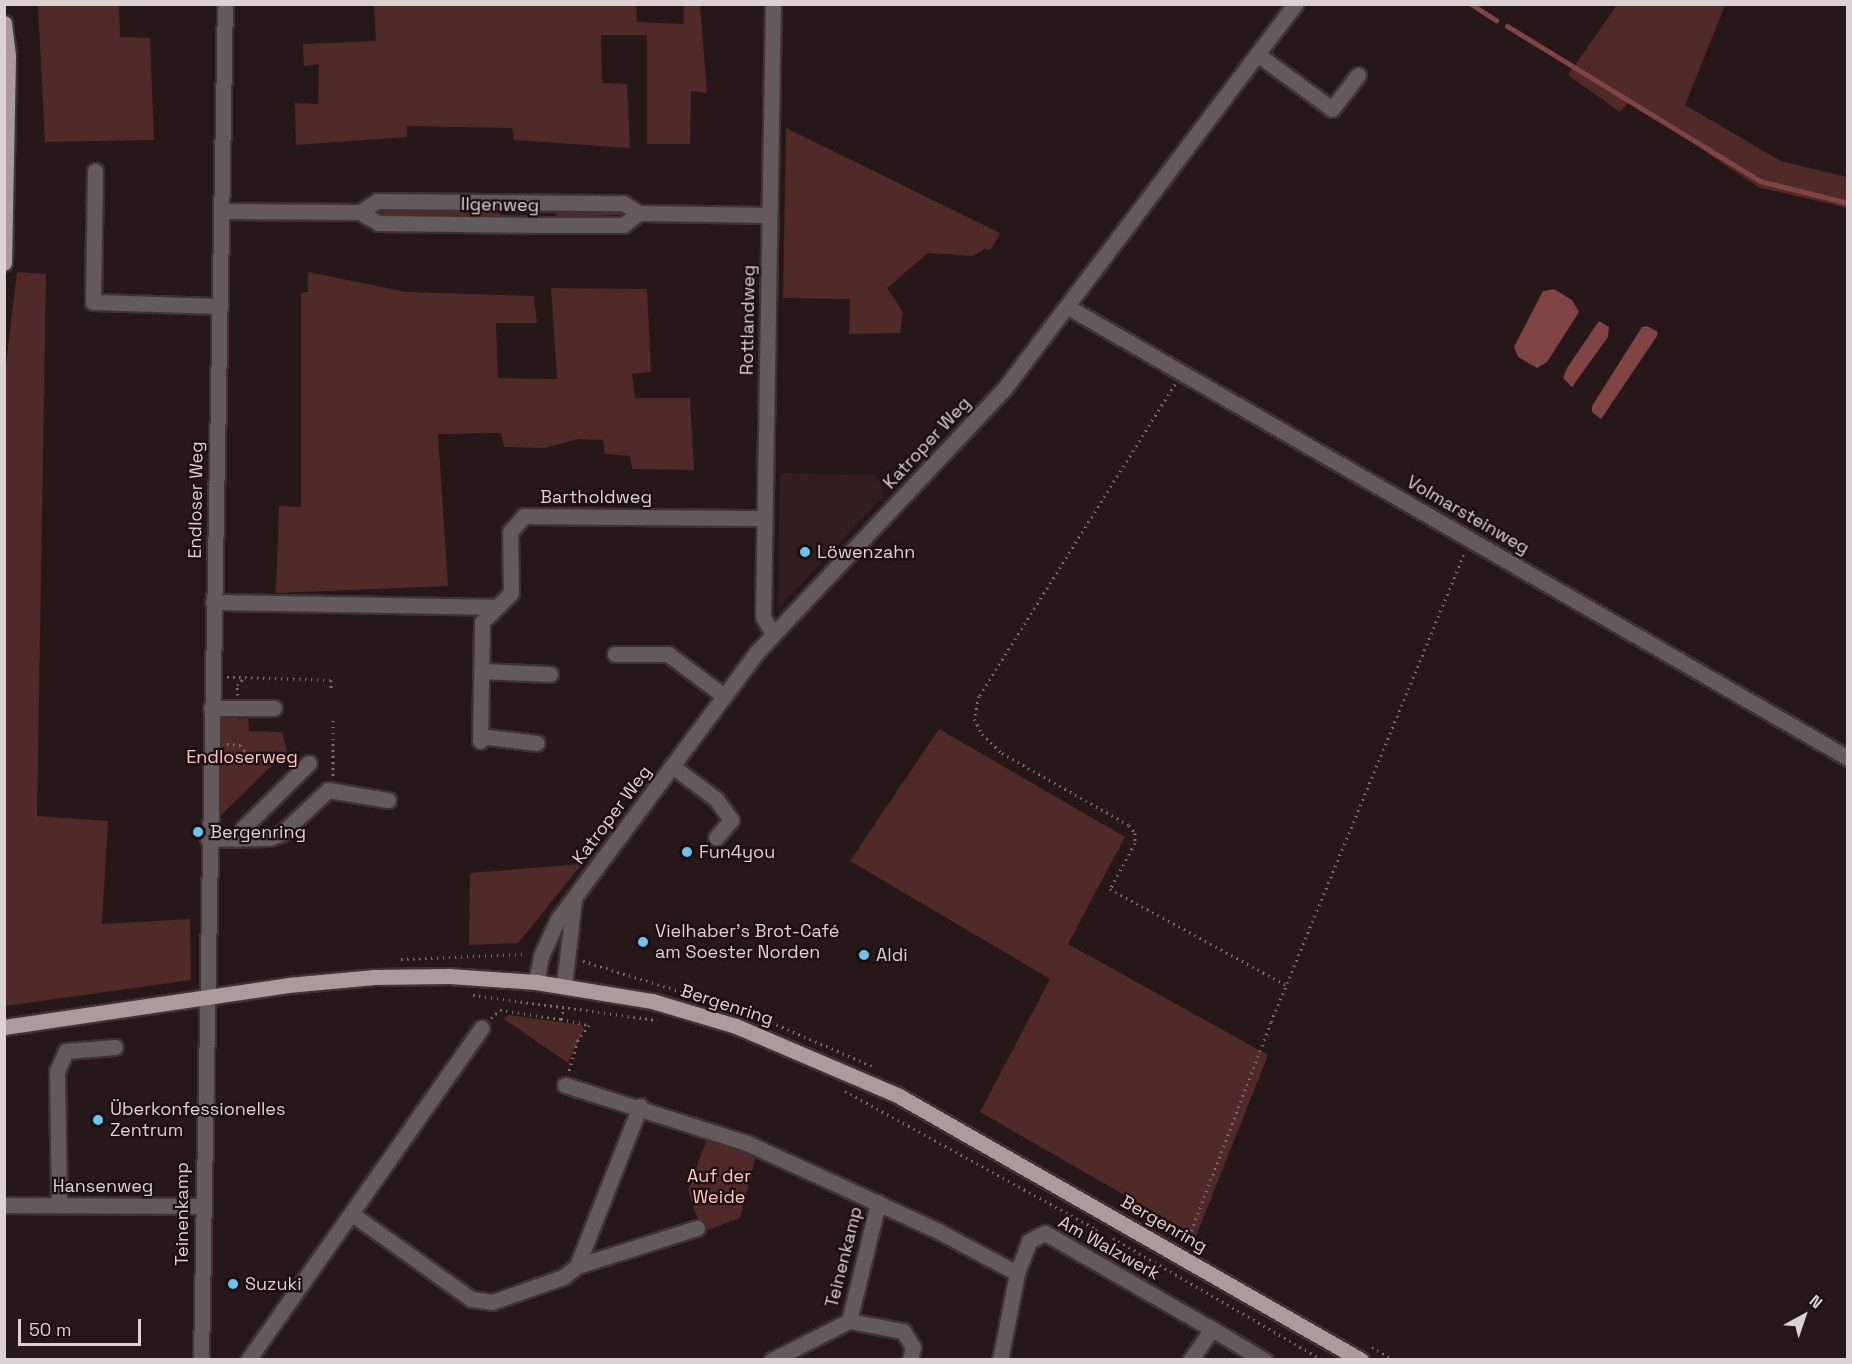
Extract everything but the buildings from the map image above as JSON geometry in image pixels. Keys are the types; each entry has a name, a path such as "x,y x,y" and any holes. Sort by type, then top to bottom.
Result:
{"main road":[{"path":"4,22 8,57 4,263"},
{"name":"Bergenring","path":"4,1027 207,997 375,977 536,982 564,985 652,1002 736,1026 899,1096 1361,1359"}],"street":[{"name":"Endloser Weg","path":"207,997 208,839 225,4"},
{"name":"Rottlandweg","path":"772,634 763,617 773,4"},
{"name":"Katroper Weg","path":"536,982 541,956 558,919 772,634 1004,389 1295,4"},
{"path":"1257,54 1332,108 1358,75"},
{"path":"95,171 93,302 219,306"},
{"name":"Ilgenweg","path":"360,212 377,201 623,203 639,213 769,215"},
{"name":"Ilgenweg","path":"221,211 360,212 378,223 543,225 623,225 639,213"},
{"name":"Volmarsteinweg","path":"1068,307 1848,758"},
{"name":"Bartholdweg","path":"537,743 480,738 482,622 511,593 510,532 524,516 764,518"},
{"path":"213,602 496,607"},
{"path":"615,654 668,654 724,696"},
{"path":"481,671 550,674"},
{"path":"211,708 274,708"},
{"path":"238,839 244,827 309,763"},
{"path":"672,766 716,799 731,820 716,838"},
{"path":"208,839 238,839 282,833 328,790 388,800"},
{"name":"Katroper Weg","path":"564,985 575,897"},
{"name":"Teinenkamp","path":"201,1359 207,997"},
{"path":"248,1359 481,1028"},
{"path":"59,1205 57,1071 66,1051 115,1047"},
{"path":"564,1085 640,1106 747,1143 878,1203 1017,1273"},
{"path":"577,1266 640,1106"},
{"name":"Teinenkamp","path":"849,1321 878,1203"},
{"name":"Hansenweg","path":"4,1205 202,1206"},
{"path":"352,1214 471,1299 492,1302 563,1277 577,1266 697,1228"},
{"name":"Am Walzwerk","path":"1000,1359 1017,1273 1029,1241 1046,1233 1212,1329"},
{"name":"Teinenkamp","path":"772,1359 849,1321 903,1331 913,1347 910,1359"},
{"path":"1190,1359 1212,1329 1264,1359"}],"path":[{"path":"1182,373 979,696 974,719 982,734 1002,753 1129,825 1135,833 1135,843 1110,889 1288,986"},
{"path":"1186,1242 1471,538"},
{"path":"212,676 331,680 331,688"},
{"path":"333,720 333,791"},
{"path":"210,741 240,745 249,755 265,752"},
{"path":"396,960 516,952 541,956"},
{"path":"566,958 664,984 713,1002"},
{"path":"470,995 667,1022"},
{"path":"561,1019 564,1007"},
{"path":"481,1028 500,1010 589,1025 578,1040 564,1085"},
{"path":"765,1020 874,1067"},
{"path":"837,1087 1097,1229 1323,1359"},
{"path":"1178,1236 1197,1248"},
{"path":"1366,1344 1394,1359"}],"shaded area":[{"path":"1554,289 1572,300 1579,312 1547,362 1537,368 1518,357 1514,347 1543,291"},
{"path":"1599,321 1609,327 1608,337 1572,387 1563,378 1567,368"},
{"path":"1647,326 1658,332 1657,336 1601,419 1592,412 1592,406 1642,327"},
{"name":"Löwenzahn","path":"780,473 876,475 885,494 778,609"}],"green space":[{"path":"38,5 119,5 120,37 150,38 154,140 45,142"},
{"path":"374,5 636,5 637,22 684,24 684,5 700,5 707,93 691,91 690,144 647,144 647,35 601,35 602,83 627,84 630,148 514,140 512,128 407,126 407,137 296,145 295,103 318,104 319,64 304,66 303,44 376,41"},
{"path":"1617,5 1725,5 1685,105 1781,161 1847,177 1847,208 1758,187 1630,101 1620,112 1568,75"},
{"path":"786,128 1000,233 991,250 984,249 973,256 928,253 887,288 903,312 900,333 849,334 850,299 783,298"},
{"path":"500,207 501,217 380,214 384,208"},
{"path":"558,208 618,209 621,215 559,217 555,214"},
{"path":"17,272 46,274 37,816 108,821 102,924 190,919 191,980 5,1006 4,381"},
{"path":"308,272 407,292 534,296 537,323 496,323 498,378 557,379 551,288 647,289 651,372 632,374 635,398 690,398 694,470 632,469 630,456 605,454 603,440 578,439 545,448 504,447 501,433 438,434 448,586 276,593 279,506 301,507 301,293 308,292"},
{"name":"Endloserweg","path":"236,713 238,719 248,718 249,731 282,732 287,751 212,824 216,714"},
{"path":"939,729 1125,837 1068,944 1268,1055 1196,1236 980,1112 1050,979 850,861"},
{"path":"582,864 518,943 469,945 470,873"},
{"path":"508,1015 582,1025 584,1029 568,1063 504,1019"},
{"name":"Auf der Weide","path":"708,1136 756,1155 740,1218 702,1232 688,1190"}],"waterway":[{"path":"1471,4 1496,20"},
{"path":"1507,26 1760,181 1848,203"}],"place":[{"name":"Löwenzahn","path":"805,552"},
{"name":"Bergenring","path":"198,832"},
{"name":"Fun4you","path":"687,852"},
{"name":"Vielhaber's Brot-Café am Soester Norden","path":"643,942"},
{"name":"Aldi","path":"864,955"},
{"name":"Überkonfessionelles Zentrum","path":"98,1120"},
{"name":"Suzuki","path":"233,1284"}]}
